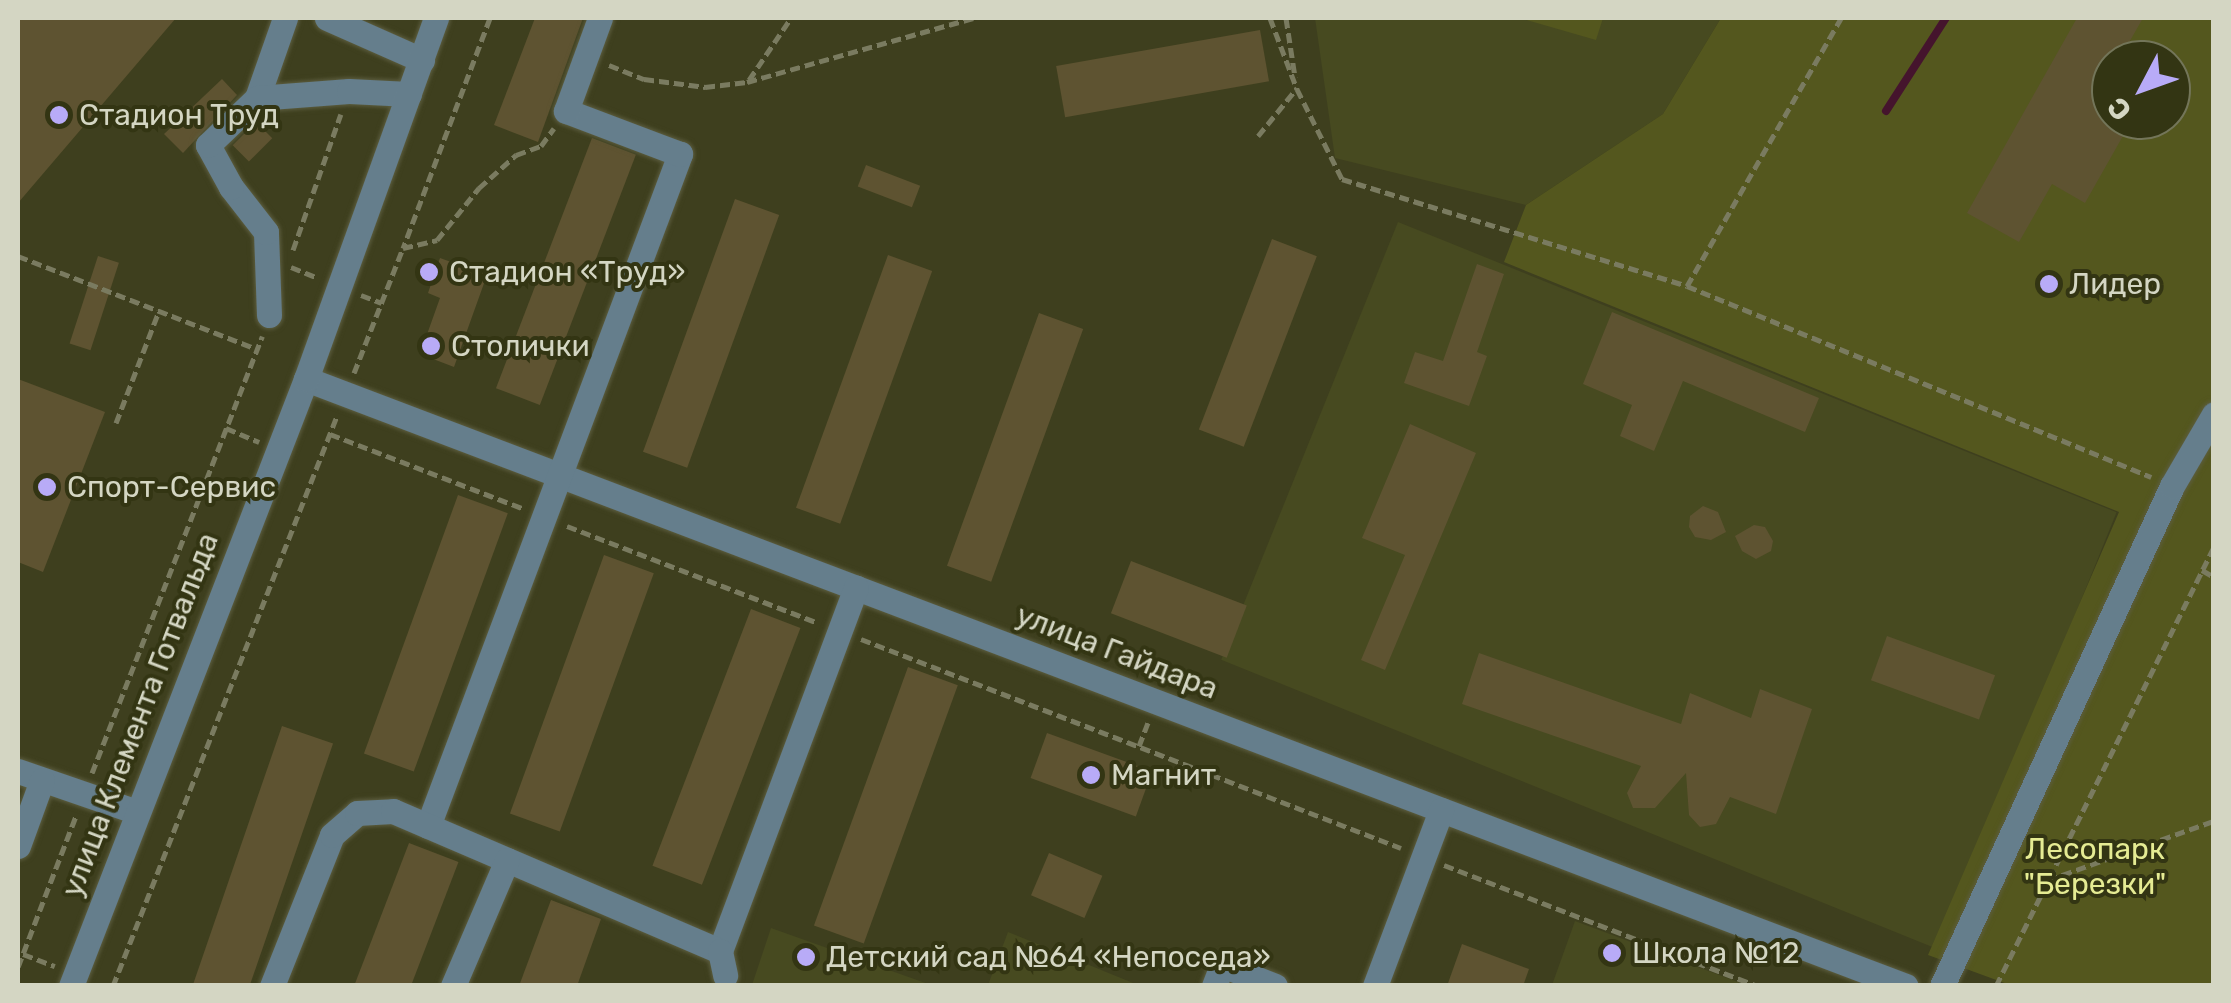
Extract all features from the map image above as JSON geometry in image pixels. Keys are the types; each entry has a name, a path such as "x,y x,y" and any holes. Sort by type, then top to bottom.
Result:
{"street":[{"path":"270,315 266,232 231,187 208,145 257,98 285,18"},
{"path":"328,18 422,60"},
{"name":"улица Клемента Готвальда","path":"71,986 306,380 436,18"},
{"path":"428,826 680,154 566,111 600,18"},
{"path":"257,98 349,91 410,94"},
{"name":"улица Гайдара","path":"306,380 1906,986"},
{"path":"1942,986 2172,486 2214,414"},
{"path":"272,986 332,835 357,813 392,811 507,860 722,963 856,588"},
{"path":"18,846 30,776 137,812"},
{"path":"1375,986 1441,810"},
{"path":"453,986 507,860"},
{"path":"1214,986 1222,965 1274,986"}],"path":[{"path":"113,986 490,18"},
{"path":"747,82 790,18"},
{"path":"586,55 644,79 705,86 747,82 973,18"},
{"path":"1270,18 1297,90 1342,179 1687,286 2172,486"},
{"path":"1258,136 1297,90 1286,18"},
{"path":"1687,286 1842,18"},
{"path":"18,967 270,315 349,91"},
{"path":"403,248 437,240 479,188 516,155 541,146 566,111"},
{"path":"18,256 256,349"},
{"path":"116,423 159,311"},
{"path":"330,434 1758,986"},
{"path":"1996,986 2214,548"},
{"path":"2202,570 2214,577"},
{"path":"2048,880 2214,821"}],"shaded area":[{"path":"1315,18 1721,18 1663,114 1526,205 1335,158"},
{"path":"1398,222 2117,512 1940,950 1221,660"},
{"name":"Школа №12","path":"1575,921 1746,985 1552,985"},
{"name":"Детский сад №64 «Непоседа»","path":"771,928 931,985 752,985"},
{"name":"Детский сад №64 «Непоседа»","path":"1008,932 1138,985 988,985"}],"green space":[{"path":"1520,18 1603,18 1596,40"},
{"name":"Лесопарк \"Березки\"","path":"1721,18 2213,18 2213,985 2010,985 1928,955 2119,512 1504,262 1526,205 1663,114"}],"building":[{"name":"Стадион Труд","path":"18,18 176,18 18,203"},
{"path":"535,18 583,18 538,142 494,125"},
{"path":"2077,18 2143,18 2130,40 2091,40 2091,140 2121,140 2085,203 2052,184 2019,242 1967,213"},
{"path":"1260,30 1269,81 1065,117 1056,66"},
{"path":"222,79 237,95 183,153 164,134"},
{"path":"256,122 272,138 249,162 233,145"},
{"path":"592,138 636,155 540,405 496,388"},
{"path":"866,165 920,186 912,207 858,186"},
{"path":"735,199 779,215 687,468 643,452"},
{"path":"1272,239 1317,256 1244,447 1199,429"},
{"path":"888,255 932,271 840,524 796,508"},
{"path":"98,256 119,263 90,350 70,343"},
{"path":"440,258 487,275 454,367 420,354 440,298 428,293"},
{"path":"1477,264 1504,274 1477,352 1487,356 1469,406 1404,383 1415,352 1443,361"},
{"path":"1612,312 1819,398 1805,432 1683,381 1654,451 1620,436 1632,405 1583,384"},
{"path":"1039,313 1083,329 991,582 947,566"},
{"name":"Спорт-Сервис","path":"18,379 105,412 43,572 18,562"},
{"path":"1410,424 1476,453 1385,670 1361,660 1405,555 1362,538"},
{"path":"458,495 508,513 414,772 364,753"},
{"path":"1703,506 1718,512 1726,532 1711,540 1695,537 1689,527 1690,516"},
{"path":"1754,525 1765,527 1773,541 1771,551 1756,559 1742,551 1735,536"},
{"path":"604,555 654,573 560,832 510,813"},
{"path":"1131,561 1247,605 1227,658 1111,613"},
{"path":"751,609 800,628 702,885 652,866"},
{"path":"1887,636 1995,675 1979,719 1871,680"},
{"path":"1479,653 1681,724 1690,693 1751,718 1760,689 1812,709 1776,814 1730,797 1716,824 1700,827 1689,815 1686,773 1655,808 1633,808 1627,793 1641,766 1462,704"},
{"path":"908,667 958,685 864,944 814,925"},
{"path":"282,726 333,744 250,986 192,986"},
{"name":"Магнит","path":"1047,733 1152,771 1136,816 1031,778"},
{"path":"409,843 458,862 411,986 354,986"},
{"path":"1049,853 1102,876 1084,918 1031,895"},
{"path":"551,900 601,919 577,986 519,986"},
{"path":"1462,944 1529,969 1523,986 1447,986"}],"waterway":[{"path":"1886,111 1946,18"}],"place":[{"name":"Стадион Труд","path":"59,115"},
{"name":"Стадион «Труд»","path":"429,272"},
{"name":"Лидер","path":"2049,284"},
{"name":"Столички","path":"431,346"},
{"name":"Спорт-Сервис","path":"47,487"},
{"name":"Магнит","path":"1091,775"},
{"name":"Школа №12","path":"1612,953"},
{"name":"Детский сад №64 «Непоседа»","path":"806,957"}]}
